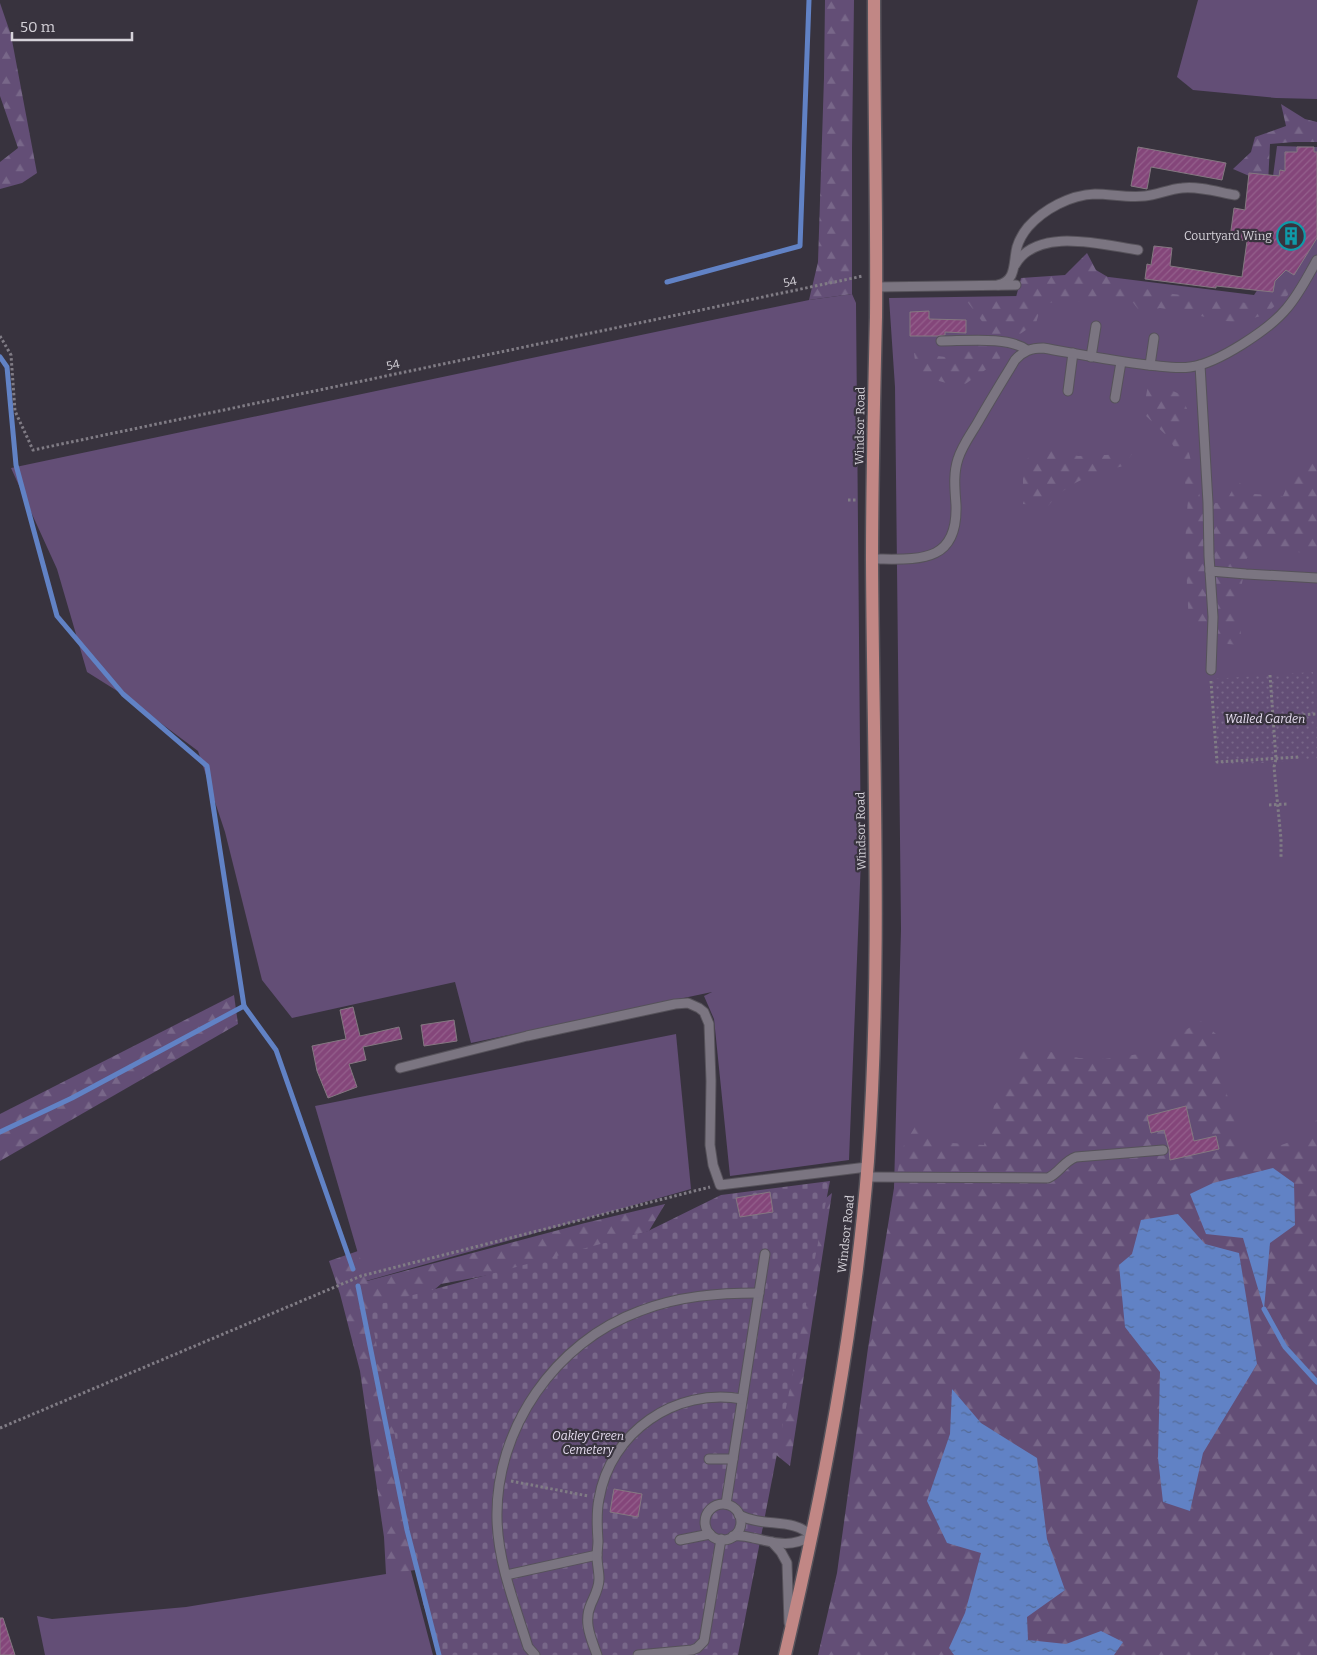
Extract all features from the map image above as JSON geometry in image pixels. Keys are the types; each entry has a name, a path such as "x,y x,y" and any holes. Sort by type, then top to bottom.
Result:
{"main road":[{"name":"Windsor Road","path":"785,1655 825,1470 845,1350 857,1266 867,1172 874,1045 872,558 876,287 874,0"}],"lane":[{"path":"998,285 1008,280 1011,276 1017,247 1028,227 1040,215 1071,199 1095,194 1145,196 1182,188 1198,188 1235,195"},
{"path":"1014,266 1022,256 1034,248 1062,241 1138,250"},
{"path":"872,558 908,559 927,556 939,551 949,541 956,518 955,471 960,453 1016,360 1027,350 1043,348 1121,362 1182,368 1200,365 1214,360 1240,344 1281,315 1293,301 1317,260"},
{"path":"876,287 1016,284"},
{"path":"1092,356 1096,326"},
{"path":"1150,365 1154,338"},
{"path":"941,342 1001,342 1019,345 1027,350"},
{"path":"1068,391 1073,353"},
{"path":"1115,398 1121,362"},
{"path":"1200,365 1213,617 1211,670"},
{"path":"1210,571 1317,578"},
{"path":"400,1068 554,1030 675,1004 688,1003 704,1012 710,1030 710,1145 713,1165 720,1185 867,1172 1048,1178 1076,1157 1162,1150"},
{"path":"726,1504 765,1254"},
{"path":"535,1655 528,1647 506,1575 497,1533 500,1479 514,1432 530,1400 563,1360 592,1335 626,1316 663,1303 706,1295 759,1294"},
{"path":"597,1655 587,1626 589,1611 599,1581 597,1510 606,1473 616,1454 638,1428 657,1414 677,1404 698,1398 717,1396 742,1399"},
{"path":"709,1459 733,1459"},
{"path":"680,1540 710,1534 721,1539 728,1539 738,1533 741,1521 740,1515 726,1504 715,1506 708,1514 706,1524 710,1534"},
{"path":"733,1536 744,1536 791,1544 812,1536 807,1531 792,1524 760,1522 740,1515"},
{"path":"638,1655 692,1650 704,1641 721,1539"},
{"path":"772,1542 781,1552 787,1563 789,1638"},
{"path":"506,1575 597,1555"}],"path":[{"name":"54","path":"0,336 11,355 15,411 33,450 875,273"},
{"path":"848,500 856,500"},
{"path":"1211,670 1217,762 1299,757"},
{"path":"1270,675 1276,759 1274,767 1281,858"},
{"path":"1238,719 1316,714"},
{"path":"1268,806 1288,804"},
{"path":"0,1428 361,1276 720,1185"},
{"path":"500,1479 599,1498"}],"green space":[{"path":"825,0 854,0 852,294 809,300 818,262"},
{"path":"1198,0 1317,0 1317,99 1276,98 1193,90 1177,77"},
{"path":"0,3 11,35 37,173 22,183 0,189 0,162 18,148 0,96"},
{"path":"1281,104 1305,119 1317,122 1317,142 1270,144 1268,184 1233,169 1251,152 1255,137 1286,126"},
{"path":"1277,146 1317,147 1317,1152 1232,1161 894,1188 901,929 895,387 889,298 1024,296 1109,277 1254,295 1258,289"},
{"path":"1087,253 1096,270 1118,283 1165,293 1256,304 1277,295 1288,281 1288,295 1264,315 1236,323 1160,308 1141,313 1131,300 1098,296 1084,301 1042,303 1036,323 1020,334 998,361 961,387 917,375 914,353 961,359 987,328 966,300 1015,301 1021,278 1065,275"},
{"path":"852,294 856,303 861,859 849,1160 730,1176 714,1019 704,996 712,992 471,1043 455,982 292,1018 262,980 225,832 198,751 122,694 87,672 57,569 11,468 717,319 809,300"},
{"path":"1148,385 1163,387 1180,394 1189,413 1177,437 1189,453 1201,501 1225,504 1237,481 1254,494 1283,496 1290,480 1314,460 1317,461 1317,557 1267,544 1247,558 1238,603 1242,645 1228,644 1189,626 1185,543 1188,498 1180,457 1168,437 1143,413"},
{"path":"1041,447 1078,456 1132,454 1123,466 1101,472 1073,484 1048,506 1023,504 1023,479 1030,449"},
{"name":"Walled Garden","path":"1313,672 1317,759 1219,766 1213,679"},
{"path":"234,995 238,1024 0,1161 0,1114"},
{"path":"1201,1021 1216,1034 1224,1084 1238,1133 1253,1158 1267,1150 1304,1137 1317,1119 1317,1655 818,1655 837,1573 868,1348 894,1188 903,1147 919,1120 935,1142 984,1145 994,1106 1012,1082 1023,1046 1079,1058 1105,1059 1146,1053"},
{"path":"676,1034 691,1189 366,1281 315,1106"},
{"name":"Oakley Green Cemetery","path":"830,1181 738,1655 440,1655 423,1603 404,1481 369,1307 648,1231 721,1195"},
{"path":"832,1193 790,1466 754,1437 802,1218"},
{"path":"665,1204 649,1231 536,1266 441,1284 413,1308 445,1566 386,1574 384,1537 360,1371 340,1294 329,1261 358,1251 367,1281 585,1223"},
{"path":"408,1560 433,1655 45,1655 37,1616 52,1619 186,1607 386,1574"}],"water":[{"path":"1273,1168 1294,1183 1295,1225 1270,1243 1264,1309 1243,1238 1206,1234 1190,1194 1213,1183"},
{"path":"1178,1214 1205,1244 1239,1253 1257,1364 1203,1453 1190,1511 1163,1502 1158,1458 1160,1372 1125,1327 1119,1265 1132,1254 1141,1220"},
{"path":"952,1389 981,1423 1037,1458 1047,1539 1065,1590 1027,1617 1028,1640 1066,1644 1101,1631 1123,1642 1114,1655 954,1655 949,1648 965,1613 981,1553 947,1543 927,1501 950,1434"}],"building":[{"path":"1138,147 1226,163 1222,180 1151,167 1147,189 1131,186"},
{"path":"1297,147 1314,147 1314,152 1317,152 1317,238 1294,275 1286,270 1275,281 1273,292 1216,286 1216,288 1145,279 1147,264 1151,265 1154,246 1172,248 1170,266 1242,277 1247,241 1230,238 1234,208 1245,210 1249,173 1279,176 1280,170 1285,171 1285,152 1297,152"},
{"path":"929,311 929,319 966,320 966,333 945,332 945,335 938,336 910,336 910,312"},
{"path":"353,1007 360,1036 399,1027 402,1039 363,1047 366,1060 349,1064 357,1087 328,1098 317,1071 312,1046 346,1039 340,1010"},
{"path":"454,1020 457,1041 424,1046 421,1025"},
{"path":"1186,1106 1194,1141 1216,1136 1219,1149 1170,1160 1164,1130 1151,1133 1147,1116"},
{"path":"770,1192 773,1212 740,1217 736,1198"},
{"path":"614,1489 642,1494 638,1517 610,1512"},
{"path":"0,1618 3,1618 15,1655 0,1655"}],"waterway":[{"path":"667,282 800,246 809,0"},
{"path":"0,357 7,367 16,465 57,616 123,694 207,766 244,1006"},
{"path":"0,1132 72,1098 244,1006 276,1050 353,1269"},
{"path":"358,1286 407,1530 439,1655"},
{"path":"1264,1309 1285,1347 1317,1382"}],"place":[{"name":"Courtyard Wing","path":"1291,236"}]}
